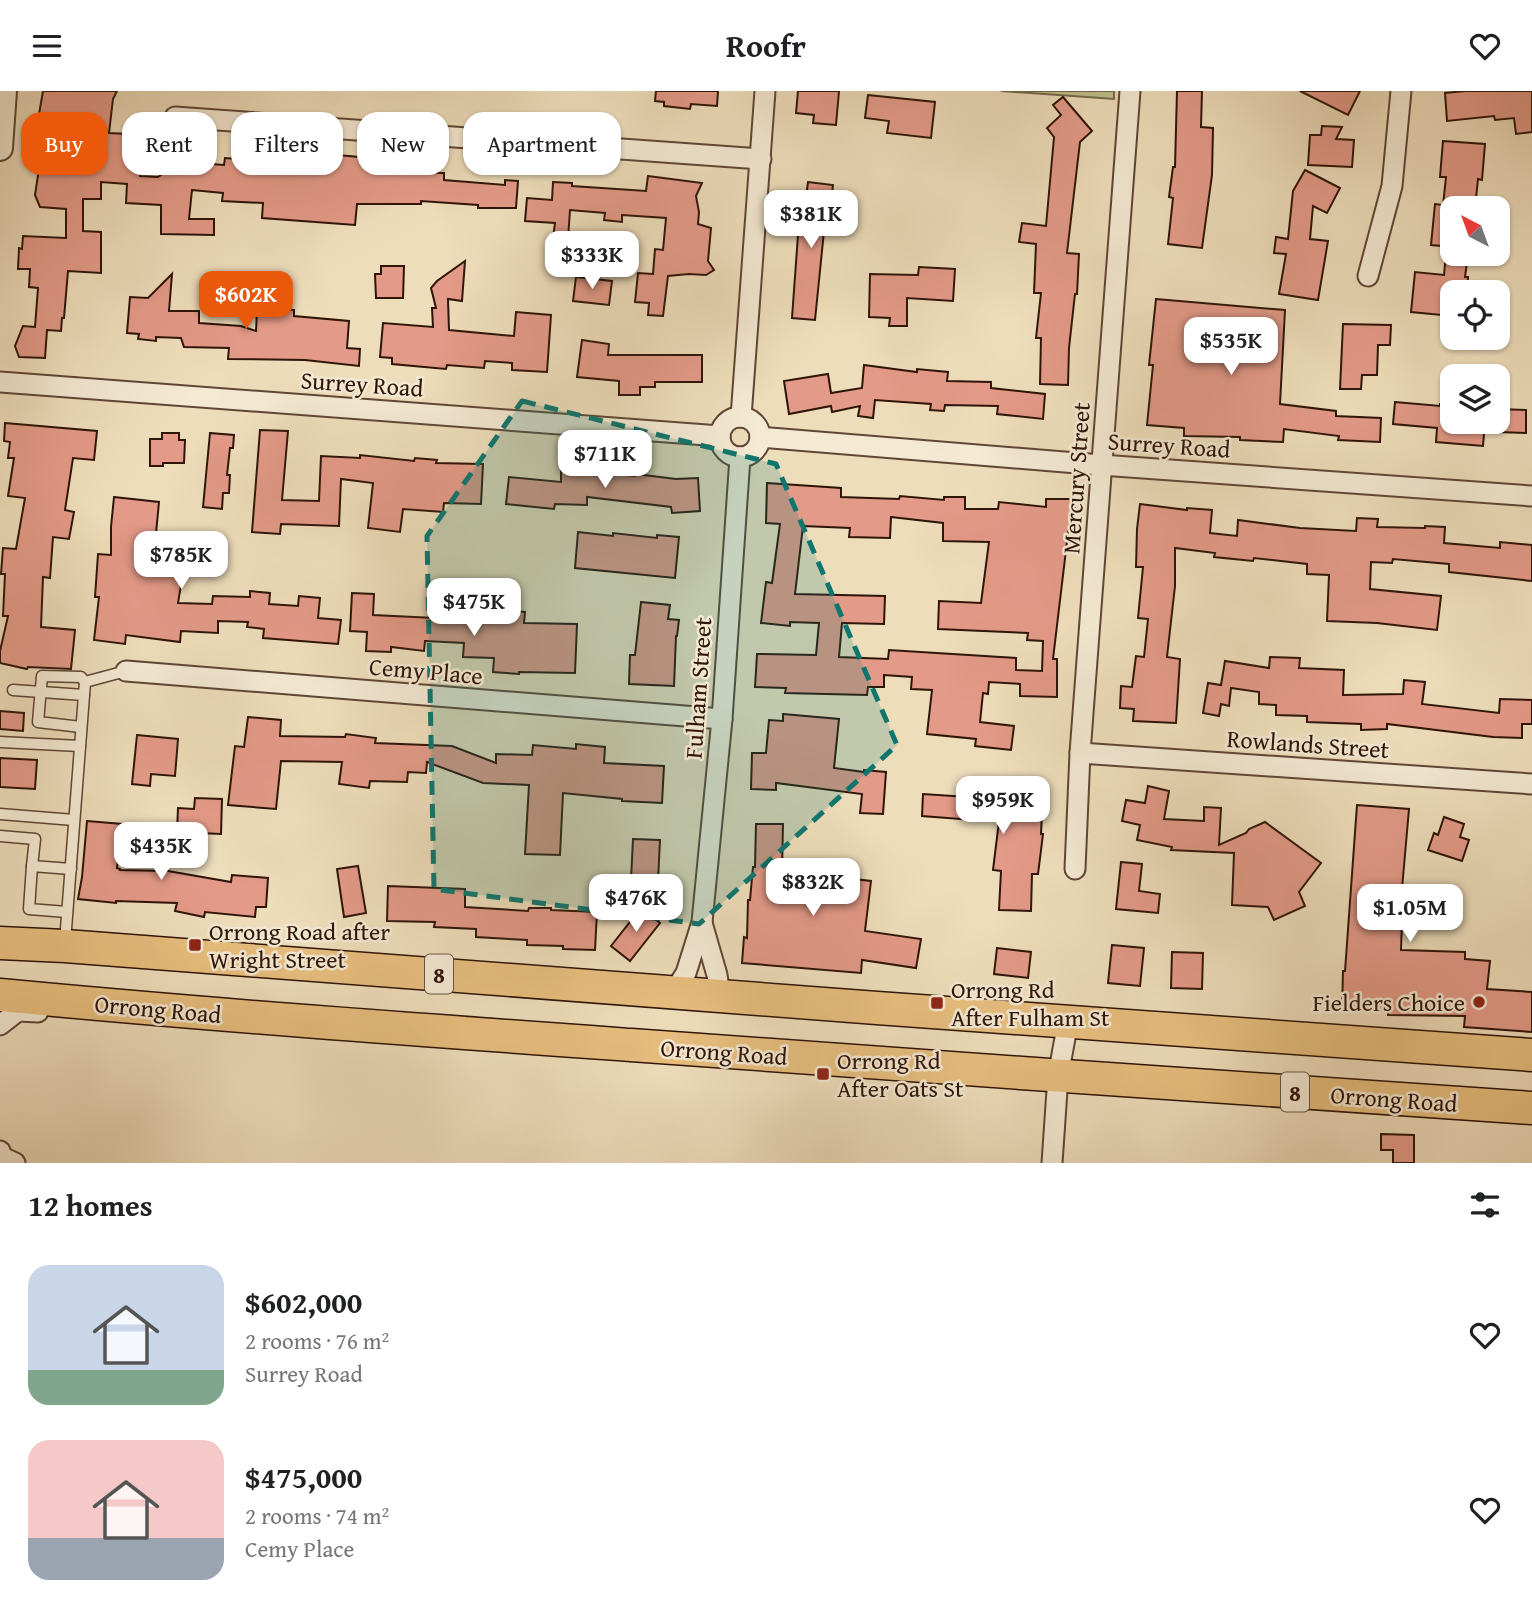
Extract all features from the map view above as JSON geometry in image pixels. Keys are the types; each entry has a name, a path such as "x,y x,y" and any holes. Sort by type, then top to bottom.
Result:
{"highway":[{"name":"8","path":"0,943 1532,1055"},
{"name":"Orrong Road","path":"0,995 329,1023 1532,1108"}],"street":[{"path":"741,417 765,91"},
{"name":"Mercury Street","path":"1075,869 1080,753 1130,91"},
{"path":"1368,276 1392,186 1401,91"},
{"path":"0,148 2,99"},
{"path":"217,120 761,159"},
{"name":"Surrey Road","path":"0,382 720,436"},
{"path":"741,417 755,423 760,437 752,453 740,457 728,453 720,443 720,436 727,422 741,417"},
{"name":"Surrey Road","path":"760,437 1532,496"},
{"name":"Fulham Street","path":"674,992 686,973 702,922 722,719 740,457"},
{"name":"Cemy Place","path":"126,671 722,719"},
{"name":"Rowlands Street","path":"1080,753 1532,784"},
{"name":"Fulham Street","path":"702,922 720,995"},
{"path":"0,1025 18,1011 87,1016 122,1007"},
{"path":"1052,1163 1058,1076 1068,1021"},
{"path":"0,1151 2,1157 15,1163"}],"lane":[{"path":"85,682 126,671"},
{"path":"65,946 85,682 81,677 42,675 38,722 81,727"},
{"path":"13,690 84,695"},
{"path":"0,742 80,746"},
{"path":"0,814 74,820"},
{"path":"0,836 35,839 29,909 68,912"},
{"path":"32,866 71,869"}],"highlighted area":[{"path":"522,401 776,464 897,745 699,924 434,889 427,536"}],"green space":[{"path":"1001,91 1114,91 1114,99"}],"building":[{"path":"43,91 117,91 113,99 109,133 122,134 122,175 217,175 217,164 224,165 225,158 231,158 231,175 343,175 343,156 357,157 357,175 444,175 444,180 505,185 505,180 518,181 516,208 478,208 478,205 421,201 421,204 357,204 355,225 262,218 263,203 222,201 223,193 192,190 189,219 214,219 214,235 161,234 161,205 126,203 127,184 101,182 101,199 83,199 83,231 101,232 101,273 68,271 61,331 47,330 45,358 19,357 15,346 23,326 35,327 38,288 29,287 30,269 18,269 19,248 22,249 23,236 66,238 66,209 40,207 35,195 38,175 108,175 108,112 39,112"},
{"path":"656,91 718,91 717,106 691,104 690,109 664,106 664,102 655,101"},
{"path":"798,91 839,91 836,125 813,123 814,115 796,113"},
{"path":"1177,91 1202,91 1201,127 1213,128 1212,175 1202,248 1168,244 1173,198 1169,197 1175,167"},
{"path":"1300,91 1360,91 1348,115"},
{"path":"1532,91 1532,132 1516,134 1514,118 1495,120 1494,116 1447,121 1445,93"},
{"path":"868,95 935,102 931,138 887,133 889,121 865,118"},
{"path":"1063,97 1092,131 1080,142 1067,253 1079,254 1068,385 1040,384 1041,338 1036,338 1041,293 1034,293 1036,244 1019,242 1022,223 1046,226 1054,137 1047,128 1061,115 1053,105"},
{"path":"1322,126 1342,127 1336,139 1354,140 1352,167 1308,165 1310,135 1321,135"},
{"path":"1443,141 1485,144 1482,180 1478,179 1476,196 1444,196 1446,177 1440,177"},
{"path":"1305,170 1340,188 1327,213 1313,206 1310,239 1328,241 1318,300 1279,294 1286,254 1274,253 1276,237 1288,239 1293,191"},
{"path":"648,176 702,183 696,196 698,224 711,228 708,261 714,270 706,275 668,276 663,316 648,315 649,303 635,302 638,273 653,274 655,249 663,250 666,218 622,215 622,222 604,220 605,213 570,210 568,239 553,238 555,223 525,221 527,198 552,200 553,182 572,183 572,186 646,191"},
{"path":"808,182 833,185 827,231 824,231 815,320 792,318 798,235 801,235"},
{"path":"1435,204 1440,205 1440,246 1431,245"},
{"path":"465,261 462,301 448,299 449,330 514,336 516,312 551,315 547,372 512,370 512,363 485,361 484,368 447,365 446,369 392,364 392,358 380,357 383,323 433,327 432,308 436,308 431,288"},
{"path":"381,266 404,266 403,298 376,298 375,274 381,274"},
{"path":"1445,266 1466,266 1465,277 1468,277 1468,280 1440,280 1440,315 1411,312 1415,272 1444,275"},
{"path":"919,267 955,269 953,301 907,298 907,326 889,326 890,318 869,317 870,274 918,275"},
{"path":"172,274 169,311 199,311 199,323 241,326 256,331 258,289 281,290 280,309 294,310 294,316 349,321 347,348 360,349 359,366 305,360 228,359 229,348 184,347 181,338 156,337 156,341 138,339 139,334 127,333 130,297 148,298"},
{"path":"576,277 612,281 609,305 573,301"},
{"path":"1156,299 1285,310 1280,404 1336,411 1336,416 1381,418 1380,442 1338,440 1339,436 1284,429 1283,442 1240,440 1240,437 1184,436 1184,428 1147,425 1153,365 1149,365"},
{"path":"1343,324 1391,325 1390,345 1378,345 1377,375 1362,375 1361,389 1340,389"},
{"path":"582,340 609,344 608,355 702,355 702,382 655,382 655,387 640,387 640,395 619,395 619,381 577,377"},
{"path":"864,365 917,372 917,369 948,372 947,381 991,382 991,388 1045,394 1043,419 997,414 998,406 945,405 944,411 930,410 931,404 875,400 873,418 858,416 860,406 832,412 831,406 789,414 784,381 828,374 831,393 862,388"},
{"path":"1395,402 1440,406 1440,434 1484,434 1483,446 1436,442 1437,428 1393,424"},
{"path":"1510,409 1526,410 1526,433 1510,432"},
{"path":"5,423 97,431 94,460 73,458 65,510 74,512 69,539 53,537 50,578 43,577 41,627 75,630 71,669 27,669 0,663 8,616 3,616 3,548 16,549 25,498 8,496 14,458 8,458 10,442 4,441"},
{"path":"260,430 288,431 282,500 319,501 321,456 360,458 360,455 414,461 415,458 437,460 436,463 483,464 481,504 444,503 443,512 403,509 400,532 368,528 373,483 341,479 339,526 281,524 280,534 252,532"},
{"path":"162,433 179,433 179,440 185,440 184,463 150,466 150,439 162,439"},
{"path":"210,433 234,435 227,475 230,475 229,493 223,493 222,509 203,507"},
{"path":"561,464 577,464 577,473 698,478 700,511 672,513 671,507 587,497 587,505 555,504 554,509 506,504 509,477 561,482"},
{"path":"767,483 841,488 841,497 899,499 900,496 944,500 944,497 965,497 965,509 998,509 999,502 1046,507 1046,499 1075,499 1075,525 1069,525 1053,659 1057,659 1057,697 1020,696 1020,684 989,682 988,694 983,693 980,722 1014,726 1011,750 975,746 976,739 927,734 932,690 911,689 912,677 884,675 884,687 868,687 867,695 785,693 786,688 755,687 757,654 816,655 819,623 790,622 790,626 761,623 766,582 772,583 780,524 766,523","holes":["891,517 943,523 943,541 989,542 981,603 939,601 938,629 1028,633 1027,640 1043,641 1042,671 1016,670 1016,658 889,650 888,659 839,657 842,623 884,624 885,596 795,594 803,526 850,528 849,537 890,538"]},
{"path":"114,497 159,502 155,544 188,543 178,603 212,604 213,596 250,597 250,591 270,593 269,604 298,606 299,596 320,598 318,618 341,620 338,644 263,638 264,629 247,627 248,622 218,621 218,633 181,631 180,642 126,635 125,644 94,640 99,597 95,597 98,554 111,555"},
{"path":"1140,504 1212,510 1210,533 1237,536 1238,520 1300,528 1356,531 1357,518 1378,519 1377,527 1445,527 1444,543 1500,548 1500,542 1532,545 1532,581 1449,572 1449,564 1393,559 1392,563 1371,562 1370,589 1441,596 1437,630 1327,621 1329,575 1307,574 1307,564 1214,557 1215,553 1175,548 1175,586 1167,657 1180,659 1176,723 1133,721 1134,709 1120,708 1121,686 1132,687 1136,656 1144,657 1148,619 1138,618 1143,567 1136,567"},
{"path":"578,532 613,536 613,533 657,538 657,535 679,537 675,578 575,568"},
{"path":"352,593 374,594 373,615 498,621 499,610 525,612 524,623 577,624 575,673 493,672 494,658 463,657 464,643 425,641 424,651 391,647 391,652 366,651 367,632 350,631"},
{"path":"641,602 670,605 668,619 679,620 674,686 629,684 630,655 635,655"},
{"path":"1270,657 1300,658 1299,668 1344,670 1343,695 1403,694 1404,680 1425,682 1422,704 1499,713 1500,699 1532,700 1532,724 1522,724 1522,738 1387,724 1387,729 1361,730 1361,724 1307,722 1307,716 1276,715 1276,705 1259,704 1259,692 1231,688 1229,706 1221,704 1219,716 1203,713 1208,683 1221,685 1225,661 1269,668"},
{"path":"0,711 24,713 23,731 0,729"},
{"path":"783,714 839,719 834,768 886,772 883,814 860,813 862,794 776,783 776,790 751,789 752,753 766,753 769,720 783,721"},
{"path":"248,717 281,720 280,736 345,737 346,734 376,738 375,743 452,746 496,763 496,754 532,755 533,745 576,749 576,744 605,747 604,763 664,766 662,803 563,793 560,855 525,854 529,785 483,783 427,762 426,773 408,772 407,782 370,781 369,788 339,784 342,762 281,761 276,809 228,805 235,746 244,747"},
{"path":"137,735 178,739 175,776 151,774 150,786 132,784"},
{"path":"0,758 37,760 35,789 0,787"},
{"path":"1148,786 1169,791 1164,819 1204,821 1204,807 1221,808 1219,845 1265,822 1321,863 1299,892 1305,906 1274,920 1268,907 1232,905 1234,853 1171,850 1172,847 1137,840 1140,825 1122,821 1126,800 1145,803"},
{"path":"969,789 1043,792 1043,834 1038,874 1032,874 1031,911 999,910 1001,871 993,870 1000,813 973,812 973,820 922,816 923,794 968,797"},
{"path":"195,798 222,799 221,834 177,832 178,808 194,809"},
{"path":"1357,805 1409,809 1399,923 1402,923 1401,950 1465,952 1465,959 1490,961 1487,989 1532,992 1532,1032 1464,1027 1465,1016 1388,1015 1388,1011 1342,1011"},
{"path":"1444,817 1464,824 1460,837 1469,840 1462,861 1428,850 1434,833 1438,835"},
{"path":"87,821 122,824 117,868 120,870 168,871 231,882 232,875 268,878 266,907 256,907 255,917 205,912 204,917 175,911 177,903 116,903 78,899"},
{"path":"756,824 783,824 782,871 871,881 865,931 921,939 916,968 862,960 861,973 742,963 744,937 747,938 748,900 755,867"},
{"path":"633,839 660,840 658,881 631,880"},
{"path":"1121,862 1142,864 1139,891 1160,894 1158,913 1116,909"},
{"path":"358,866 366,913 344,917 337,869"},
{"path":"388,886 465,889 465,907 528,911 529,908 551,908 597,912 595,950 527,945 527,940 476,937 476,929 434,927 435,922 387,921"},
{"path":"641,908 660,923 630,961 611,946"},
{"path":"1112,945 1144,948 1140,986 1108,983"},
{"path":"997,948 1031,952 1028,978 994,974"},
{"path":"1172,952 1203,953 1202,989 1171,988"},
{"path":"1381,1134 1414,1135 1414,1163 1393,1163 1393,1150 1381,1150"}],"place":[{"name":"Orrong Road after Wright Street","path":"195,945"},
{"name":"Fielders Choice","path":"1479,1002"},
{"name":"Orrong Rd After Fulham St","path":"937,1003"},
{"name":"Orrong Rd After Oats St","path":"823,1074"}]}
